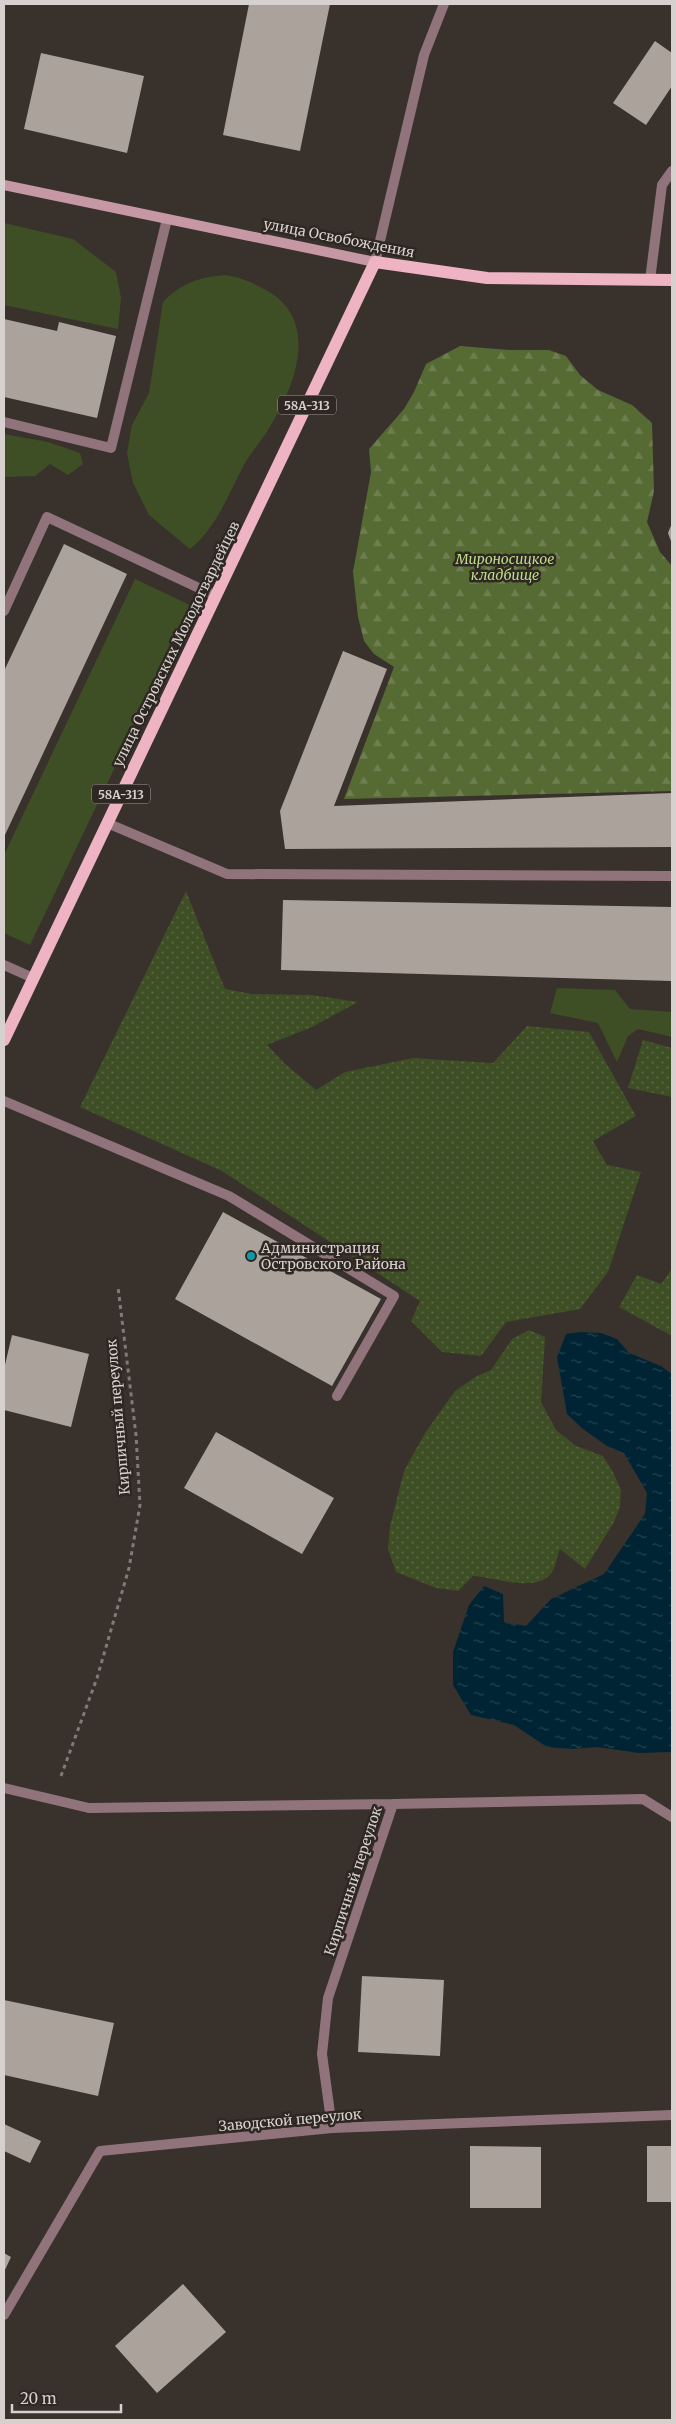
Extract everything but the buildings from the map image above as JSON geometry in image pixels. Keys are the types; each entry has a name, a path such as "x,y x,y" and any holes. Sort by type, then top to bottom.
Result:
{"main road":[{"name":"улица Освобождения","path":"375,262 488,278 672,280"},
{"name":"улица Островских Молодогвардейцев","path":"4,1040 375,262"}],"street":[{"path":"375,262 424,55 444,4"},
{"path":"650,280 662,185 672,171"},
{"name":"улица Освобождения","path":"4,185 375,262"},
{"path":"4,422 111,448 167,219"},
{"path":"4,611 47,517 216,596"},
{"path":"107,824 227,874 672,876"},
{"path":"4,965 33,978"},
{"path":"4,1101 228,1196 394,1296 337,1396"},
{"path":"4,1788 89,1808 393,1804"},
{"name":"Кирпичный переулок","path":"332,2128 322,2054 328,1998 393,1804 643,1799 672,1817"},
{"name":"Заводской переулок","path":"4,2315 100,2151 332,2128 672,2115"}],"path":[{"name":"Кирпичный переулок","path":"53,1800 97,1678 129,1568 140,1505 136,1435 118,1287"}],"green space":[{"path":"4,223 73,239 116,272 121,298 118,329 4,305"},
{"path":"225,275 241,278 255,284 281,301 292,316 298,333 298,352 289,390 268,430 245,463 222,509 208,531 190,549 149,515 133,483 127,453 132,425 149,393 163,302 177,290 191,282 207,277"},
{"name":"Мироносицкое кладбище","path":"460,346 509,350 549,350 566,356 580,375 598,390 632,405 652,423 654,491 647,522 660,552 672,566 672,791 344,799 394,667 374,654 364,641 358,617 353,572 371,472 369,449 404,409 414,392 426,364"},
{"path":"4,434 48,442 80,453 83,464 68,475 50,464 35,476 4,477"},
{"path":"135,579 192,606 30,945 4,933 4,855"},
{"path":"186,891 225,989 252,994 312,995 358,1002 312,1027 267,1045 284,1063 316,1090 345,1072 413,1058 493,1063 527,1026 589,1032 636,1116 593,1141 607,1165 641,1172 608,1272 580,1309 506,1322 481,1356 442,1352 411,1321 420,1301 222,1171 80,1107"},
{"path":"557,988 615,990 630,1009 672,1012 672,1037 638,1029 628,1036 617,1062 598,1023 550,1013"},
{"path":"643,1040 672,1048 672,1097 628,1088"},
{"path":"672,1269 672,1336 619,1307 637,1275 661,1284"},
{"path":"529,1330 545,1337 541,1402 556,1430 576,1446 603,1456 621,1490 620,1507 614,1522 585,1569 560,1549 552,1572 546,1579 537,1582 515,1583 473,1576 458,1591 436,1588 396,1572 388,1549 390,1526 404,1471 425,1433 455,1391 477,1376 491,1370 512,1339"}],"water":[{"path":"581,1332 601,1333 617,1339 629,1353 661,1366 672,1374 672,1752 639,1753 597,1747 572,1749 547,1747 514,1725 471,1715 453,1685 453,1652 469,1605 484,1586 503,1594 504,1622 526,1626 551,1599 604,1574 645,1514 647,1493 624,1453 607,1446 583,1429 567,1414 557,1357 566,1334"}],"place":[{"name":"Администрация Островского Района","path":"251,1256"}]}
